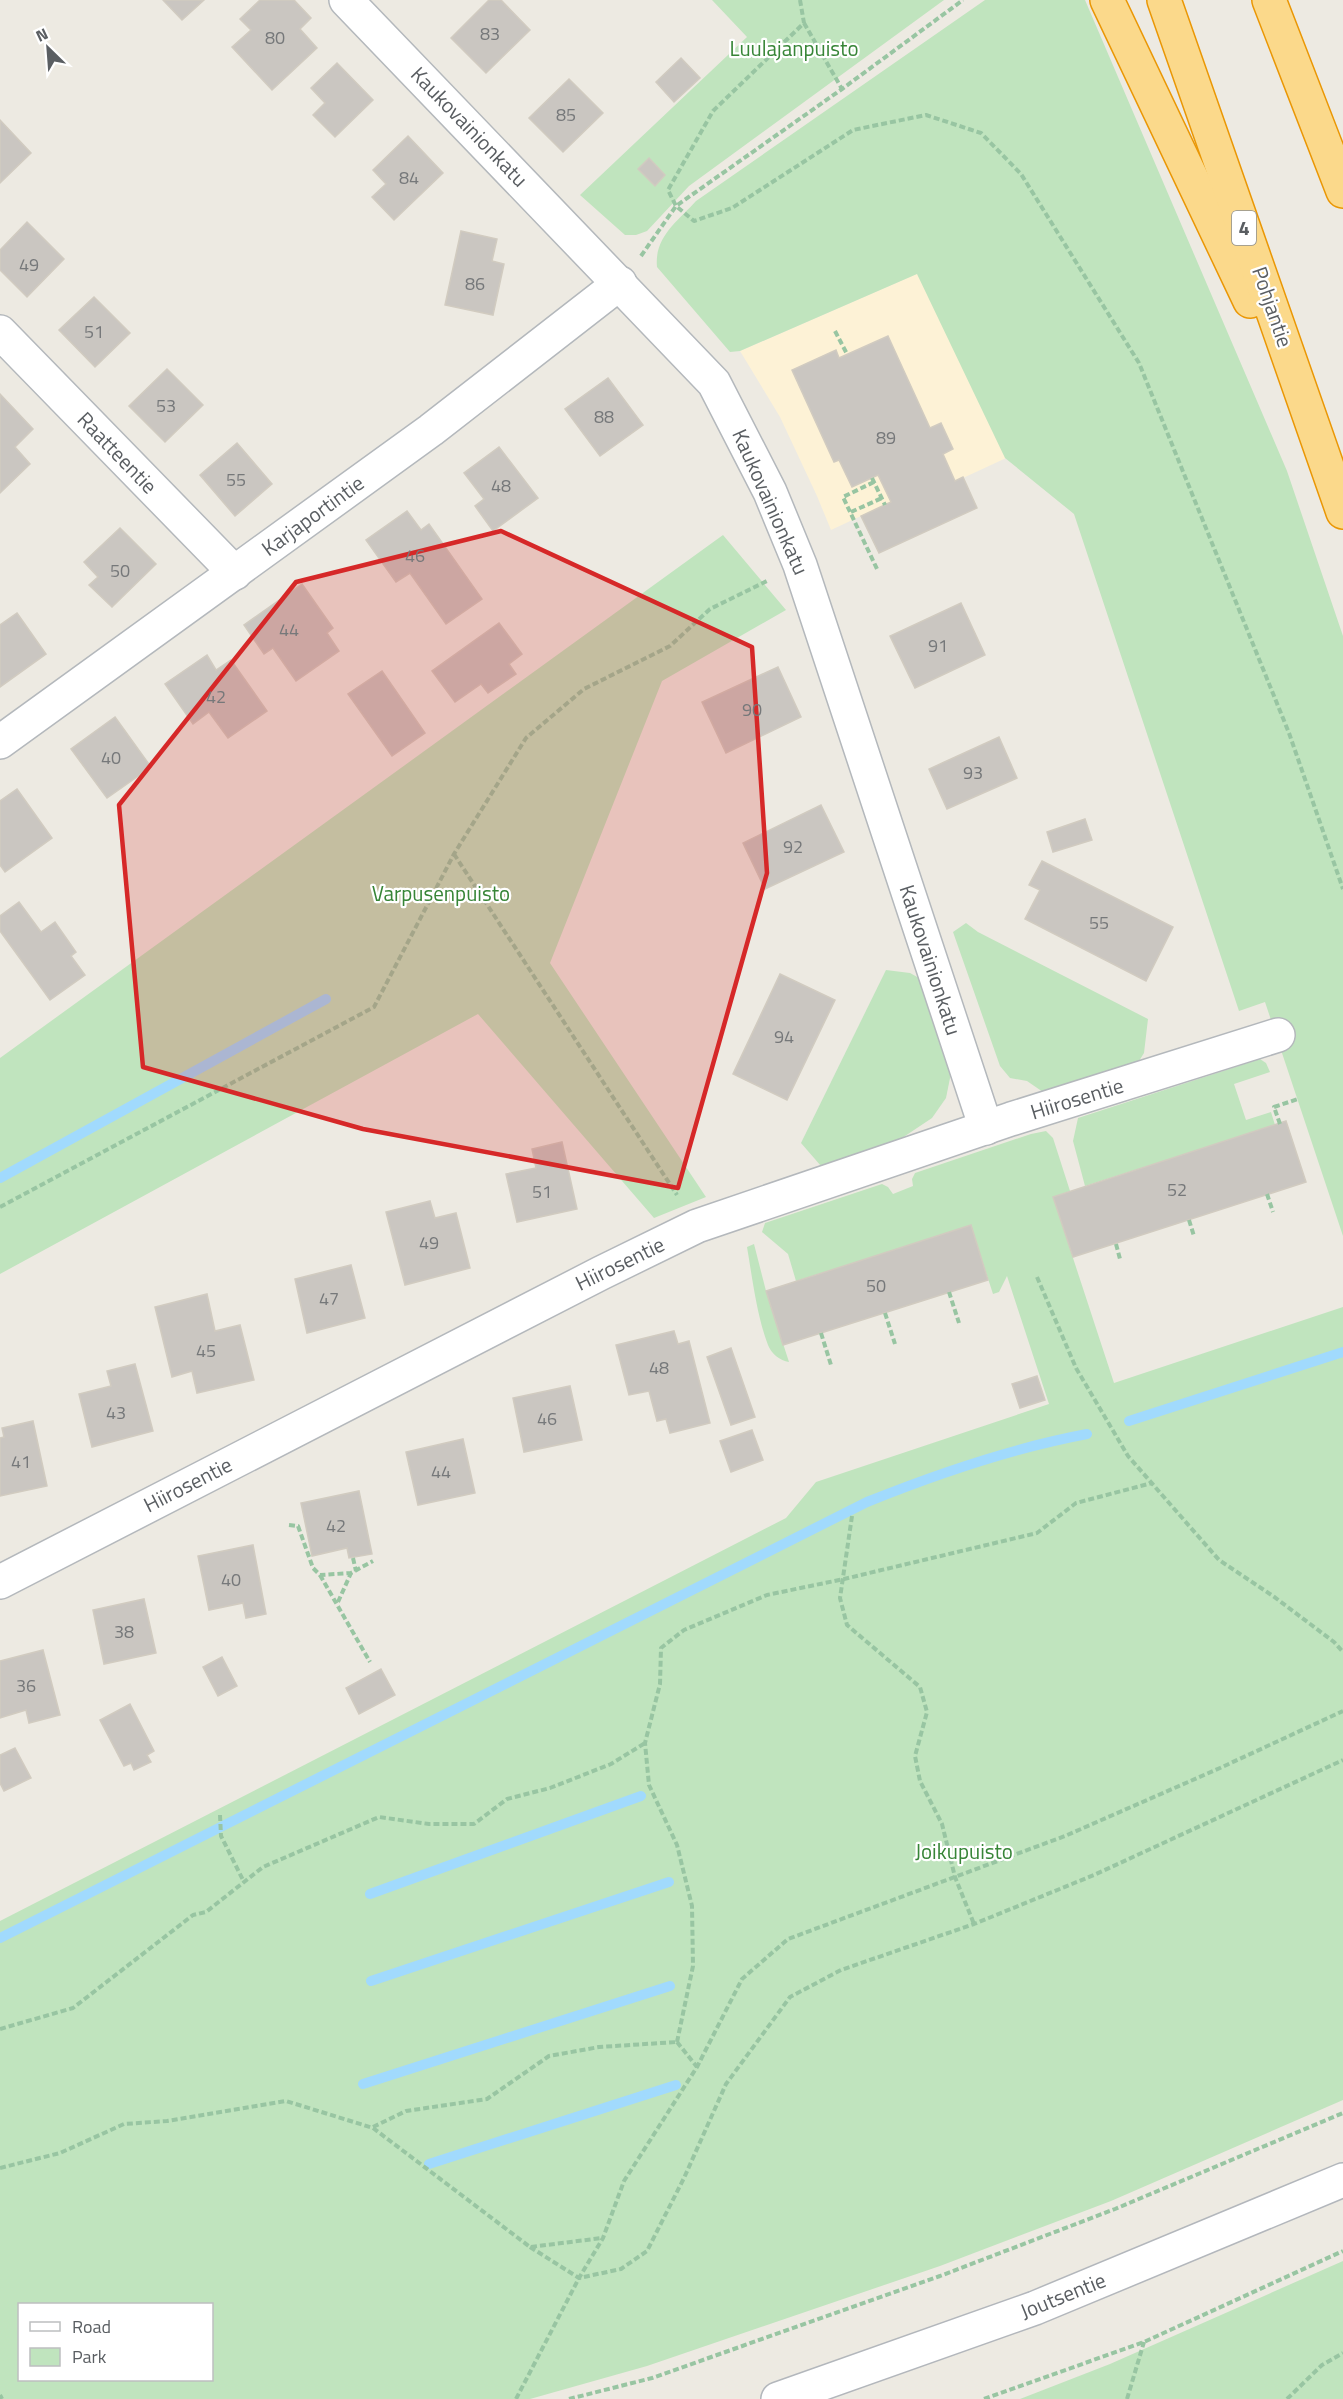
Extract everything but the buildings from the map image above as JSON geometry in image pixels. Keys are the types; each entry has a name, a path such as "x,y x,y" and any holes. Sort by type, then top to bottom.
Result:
{"highway":[{"path":"1107,0 1324,457"},
{"name":"Pohjantie","path":"1164,0 1343,512"},
{"path":"1269,0 1343,191"}],"street":[{"name":"Kaukovainionkatu","path":"346,0 630,271 714,383 770,492 800,565 986,1128"},
{"name":"Karjaportintie","path":"0,742 430,430 630,271"},
{"name":"Raatteentie","path":"0,332 235,573"},
{"name":"Hiirosentie","path":"0,1582 697,1226 986,1128 1278,1035"},
{"name":"Joutsentie","path":"778,2399 1035,2308 1343,2180"}],"path":[{"path":"800,0 804,23 842,90"},
{"path":"630,271 676,206 842,90 963,0"},
{"path":"804,23 713,111 668,190 676,206 694,221 732,208 853,130 926,115 981,133 1021,174 1139,363 1289,733 1343,889"},
{"path":"835,331 847,354"},
{"path":"877,569 843,497 873,480 885,505"},
{"path":"851,512 882,498"},
{"path":"0,1207 374,1007 454,854 526,738 584,688 670,646 710,609 800,565"},
{"path":"454,854 697,1226"},
{"path":"1280,1124 1274,1107 1298,1099"},
{"path":"1267,1194 1273,1212"},
{"path":"1189,1220 1194,1236"},
{"path":"1116,1244 1120,1258"},
{"path":"1037,1277 1076,1368 1128,1456 1219,1560 1273,1596 1334,1642 1343,1652"},
{"path":"949,1292 959,1323"},
{"path":"885,1313 895,1344"},
{"path":"821,1333 831,1365"},
{"path":"677,2042 693,1966 692,1906 677,1845 649,1785 645,1743 660,1684 661,1648 684,1630 767,1595 1037,1533 1076,1503 1152,1483"},
{"path":"852,1516 840,1598 847,1625 920,1688 927,1712 915,1756 920,1781 942,1824 955,1877 974,1924"},
{"path":"289,1525 298,1526 313,1568 337,1602 370,1662"},
{"path":"337,1602 354,1572 353,1558"},
{"path":"320,1575 354,1572 373,1561"},
{"path":"516,2399 579,2278 603,2238 624,2181 697,2067 742,1979 788,1939 1065,1836 1343,1711"},
{"path":"0,2029 73,2008 193,1916 206,1912 262,1867 379,1817 429,1824 474,1824 507,1799 550,1788 611,1764 645,1743"},
{"path":"0,2168 60,2153 124,2124 167,2121 286,2101 373,2128 530,2247 579,2278 621,2269 647,2251 684,2178 726,2084 789,1997 841,1970 974,1924 1094,1875 1343,1760"},
{"path":"220,1815 221,1836 244,1882"},
{"path":"677,2042 697,2067"},
{"path":"373,2128 406,2111 487,2098 549,2056 599,2047 677,2042"},
{"path":"569,2399 652,2378 940,2276 1114,2209 1343,2113"},
{"path":"530,2247 603,2238"},
{"path":"984,2399 1144,2342 1343,2251"},
{"path":"1127,2399 1144,2342"},
{"path":"1287,2399 1322,2365 1343,2353"},
{"path":"0,2395 2,2399"}],"highlighted area":[{"path":"501,531 752,647 767,873 678,1188 363,1129 143,1067 119,805 296,582"}],"shaded area":[{"path":"985,244 1049,438 894,510 861,516 831,530 780,417 740,351"}],"green space":[{"name":"Luulajanpuisto","path":"712,0 944,0 689,186 647,231 636,235 625,235 580,195 747,37"},
{"path":"985,0 1085,0 1287,471 1343,636 1343,1236 1265,1002 1239,1011 1074,514 1005,458 917,274 740,351 730,352 657,267 657,256 663,238 696,201"},
{"name":"Varpusenpuisto","path":"723,535 786,610 662,681 550,963 706,1197 654,1218 478,1014 0,1274 0,1058"},
{"path":"966,923 978,932 1148,1019 1144,1053 1139,1061 1043,1092 1027,1081 1010,1078 1000,1066 953,932"},
{"path":"886,970 910,973 919,978 951,1073 946,1098 932,1118 899,1140 821,1166 801,1143"},
{"path":"1260,1059 1266,1063 1270,1072 1234,1084 1246,1120 1271,1112 1275,1125 1085,1186 1073,1141 1078,1118"},
{"name":"Joikupuisto","path":"1046,1131 1053,1138 1070,1191 1053,1197 1114,1383 1343,1307 1343,2100 1111,2201 940,2266 647,2366 530,2399 0,2399 0,1921 786,1518 816,1482 1049,1404 1007,1276 999,1292 993,1294 971,1226 796,1281 788,1254 762,1232 765,1223 882,1184 888,1187 893,1194 913,1186 912,1179 915,1173 1031,1134"},
{"path":"754,1244 766,1291 789,1362 774,1354 764,1334 747,1247"},
{"path":"1343,2261 1343,2399 1020,2399 1110,2364"}],"waterway":[{"path":"0,1178 326,999"},
{"path":"1129,1421 1343,1352"},
{"path":"0,1938 867,1502 976,1462 1031,1446 1087,1434"},
{"path":"370,1894 641,1796"},
{"path":"371,1981 669,1882"},
{"path":"363,2084 670,1986"},
{"path":"429,2164 676,2085"}]}
